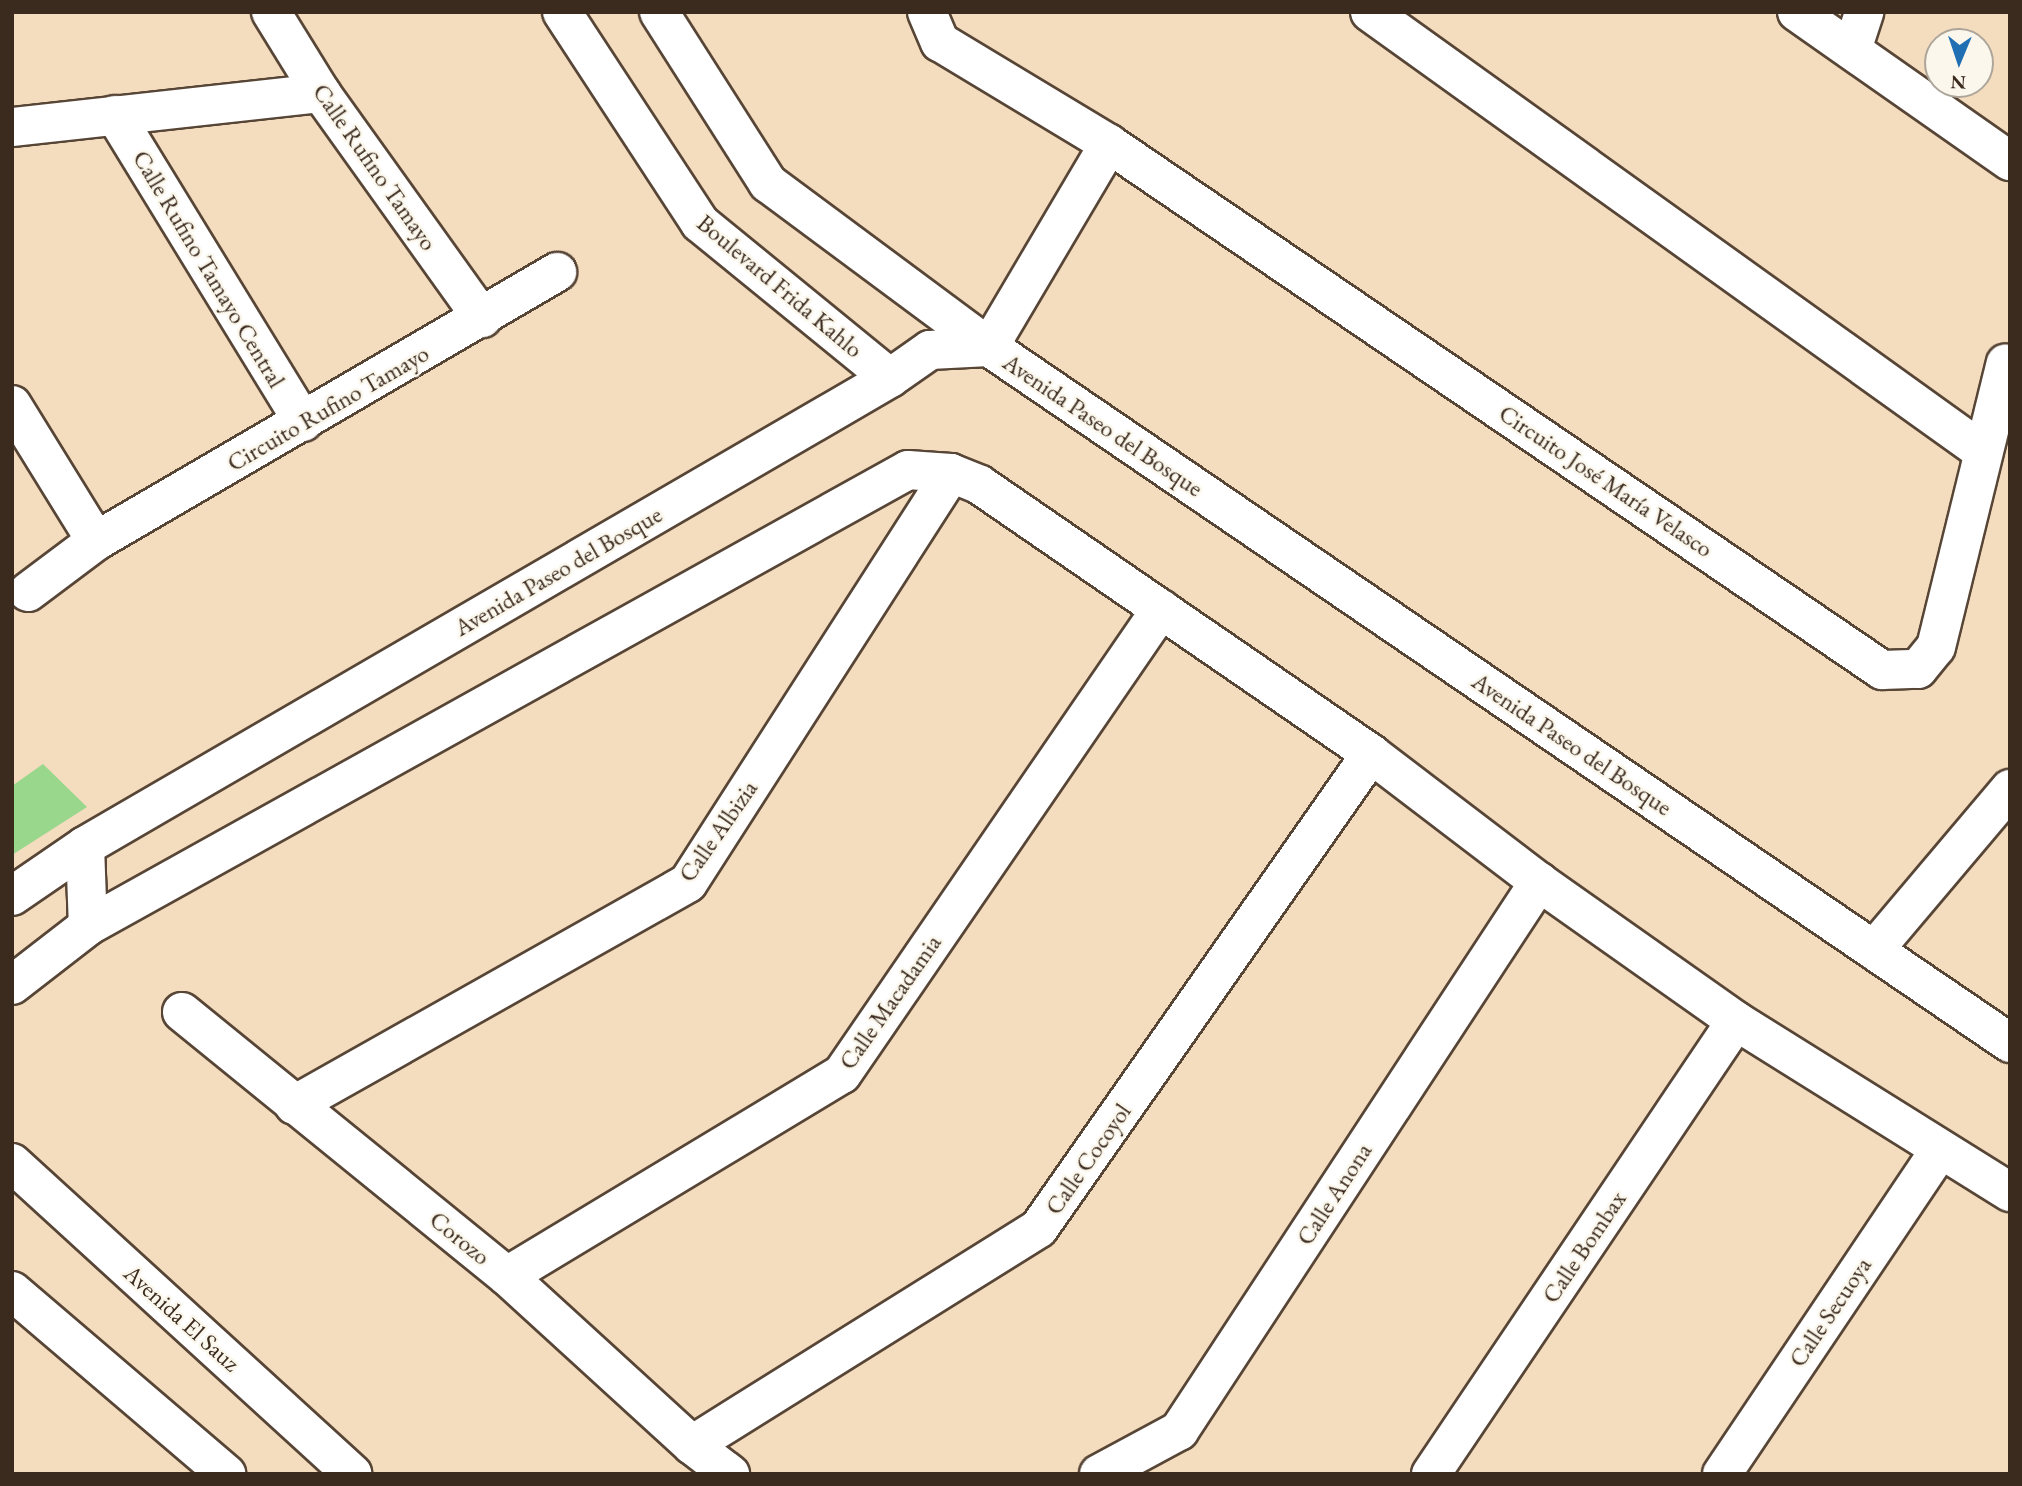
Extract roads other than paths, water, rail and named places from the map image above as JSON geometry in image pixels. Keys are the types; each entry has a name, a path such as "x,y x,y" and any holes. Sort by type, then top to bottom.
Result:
{"street":[{"name":"Calle Rufino Tamayo","path":"271,12 321,93 482,318"},
{"name":"Boulevard Frida Kahlo","path":"562,12 700,223 890,378"},
{"path":"659,12 768,183 989,348 1109,144"},
{"name":"Circuito José María Velasco","path":"927,12 940,42 1109,144 1882,670 1918,669 1936,647 1982,451 2006,363"},
{"path":"1370,12 1982,451"},
{"path":"1797,12 2010,161"},
{"path":"1852,50 1864,12"},
{"path":"12,127 321,93"},
{"name":"Calle Rufino Tamayo Central","path":"115,115 303,422"},
{"name":"Circuito Rufino Tamayo","path":"28,592 96,541 557,272"},
{"name":"Avenida Paseo del Bosque","path":"12,896 85,846 890,378 930,350 989,348 2010,1043"},
{"path":"12,405 96,541"},
{"path":"12,985 88,926 908,470 951,472 980,485 1371,754 1539,882 1736,1021 1939,1151 2010,1192"},
{"name":"Calle Albizia","path":"294,1105 688,883 951,472"},
{"name":"Calle Macadamia","path":"507,1276 842,1074 1161,609"},
{"name":"Calle Cocoyol","path":"692,1445 1039,1228 1371,754"},
{"path":"1874,950 2010,789"},
{"path":"85,846 88,926"},
{"name":"Calle Anona","path":"1099,1474 1179,1431 1539,882"},
{"name":"Corozo","path":"182,1012 507,1276 692,1445 730,1474"},
{"name":"Calle Bombax","path":"1432,1474 1736,1021"},
{"name":"Calle Secuoya","path":"1722,1474 1939,1151"},
{"name":"Avenida El Sauz","path":"12,1163 352,1474"},
{"path":"12,1291 226,1474"}]}
